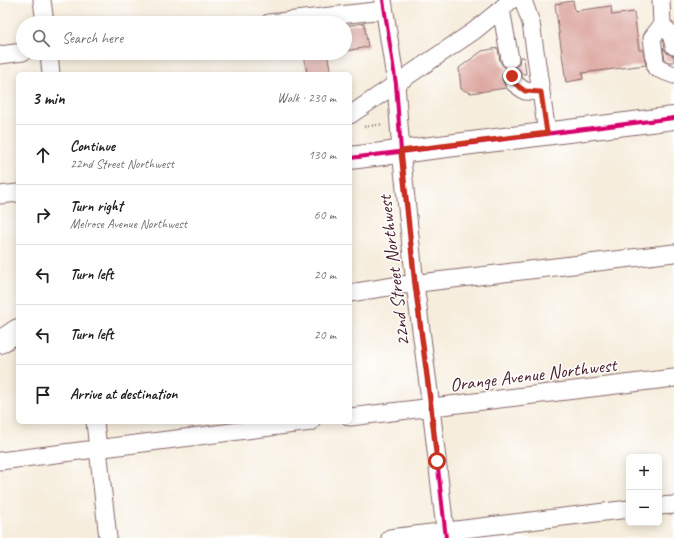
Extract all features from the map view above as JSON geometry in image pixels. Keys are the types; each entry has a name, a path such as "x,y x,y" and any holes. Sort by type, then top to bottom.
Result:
{"main road":[{"path":"352,158 674,118"},
{"path":"0,342 16,331"}],"street":[{"path":"42,0 44,16"},
{"path":"523,0 531,23 547,133"},
{"path":"660,0 662,25 671,34 674,46"},
{"path":"313,16 383,5"},
{"name":"22nd Street Northwest","path":"383,5 396,84 401,151 415,284 446,534"},
{"path":"355,121 396,84 474,31 506,5"},
{"path":"506,5 510,59"},
{"path":"662,25 652,38 656,68 674,75"},
{"path":"0,55 16,53"},
{"path":"50,60 51,72"},
{"path":"512,76 514,83 525,91 541,92"},
{"path":"0,195 16,193"},
{"path":"352,293 674,253"},
{"name":"Orange Avenue Northwest","path":"352,417 674,378"},
{"path":"94,424 108,538"},
{"path":"0,461 295,424"},
{"path":"662,506 674,505"},
{"path":"390,538 446,534 626,508"}],"path":[{"path":"355,121 389,123"}],"building":[{"path":"573,1 575,11 611,6 612,15 634,12 639,50 643,50 646,65 582,73 583,79 566,82 555,4"},
{"path":"364,23 368,47 352,50 352,25"},
{"path":"663,47 667,53 674,56 674,62 665,61"},
{"path":"498,48 500,61 506,68 502,74 502,79 506,88 471,93 461,89 459,68 482,51"},
{"path":"520,57 524,57 526,74 522,74 516,67 519,63"},
{"path":"305,60 328,60 331,72 307,72"}],"cycle path":[{"path":"383,0 396,84 401,151 415,284 446,538"},
{"path":"352,158 674,118"}],"route":[{"path":"437,461 415,284 401,151 547,133 541,92 525,91 514,83 512,76"}]}
